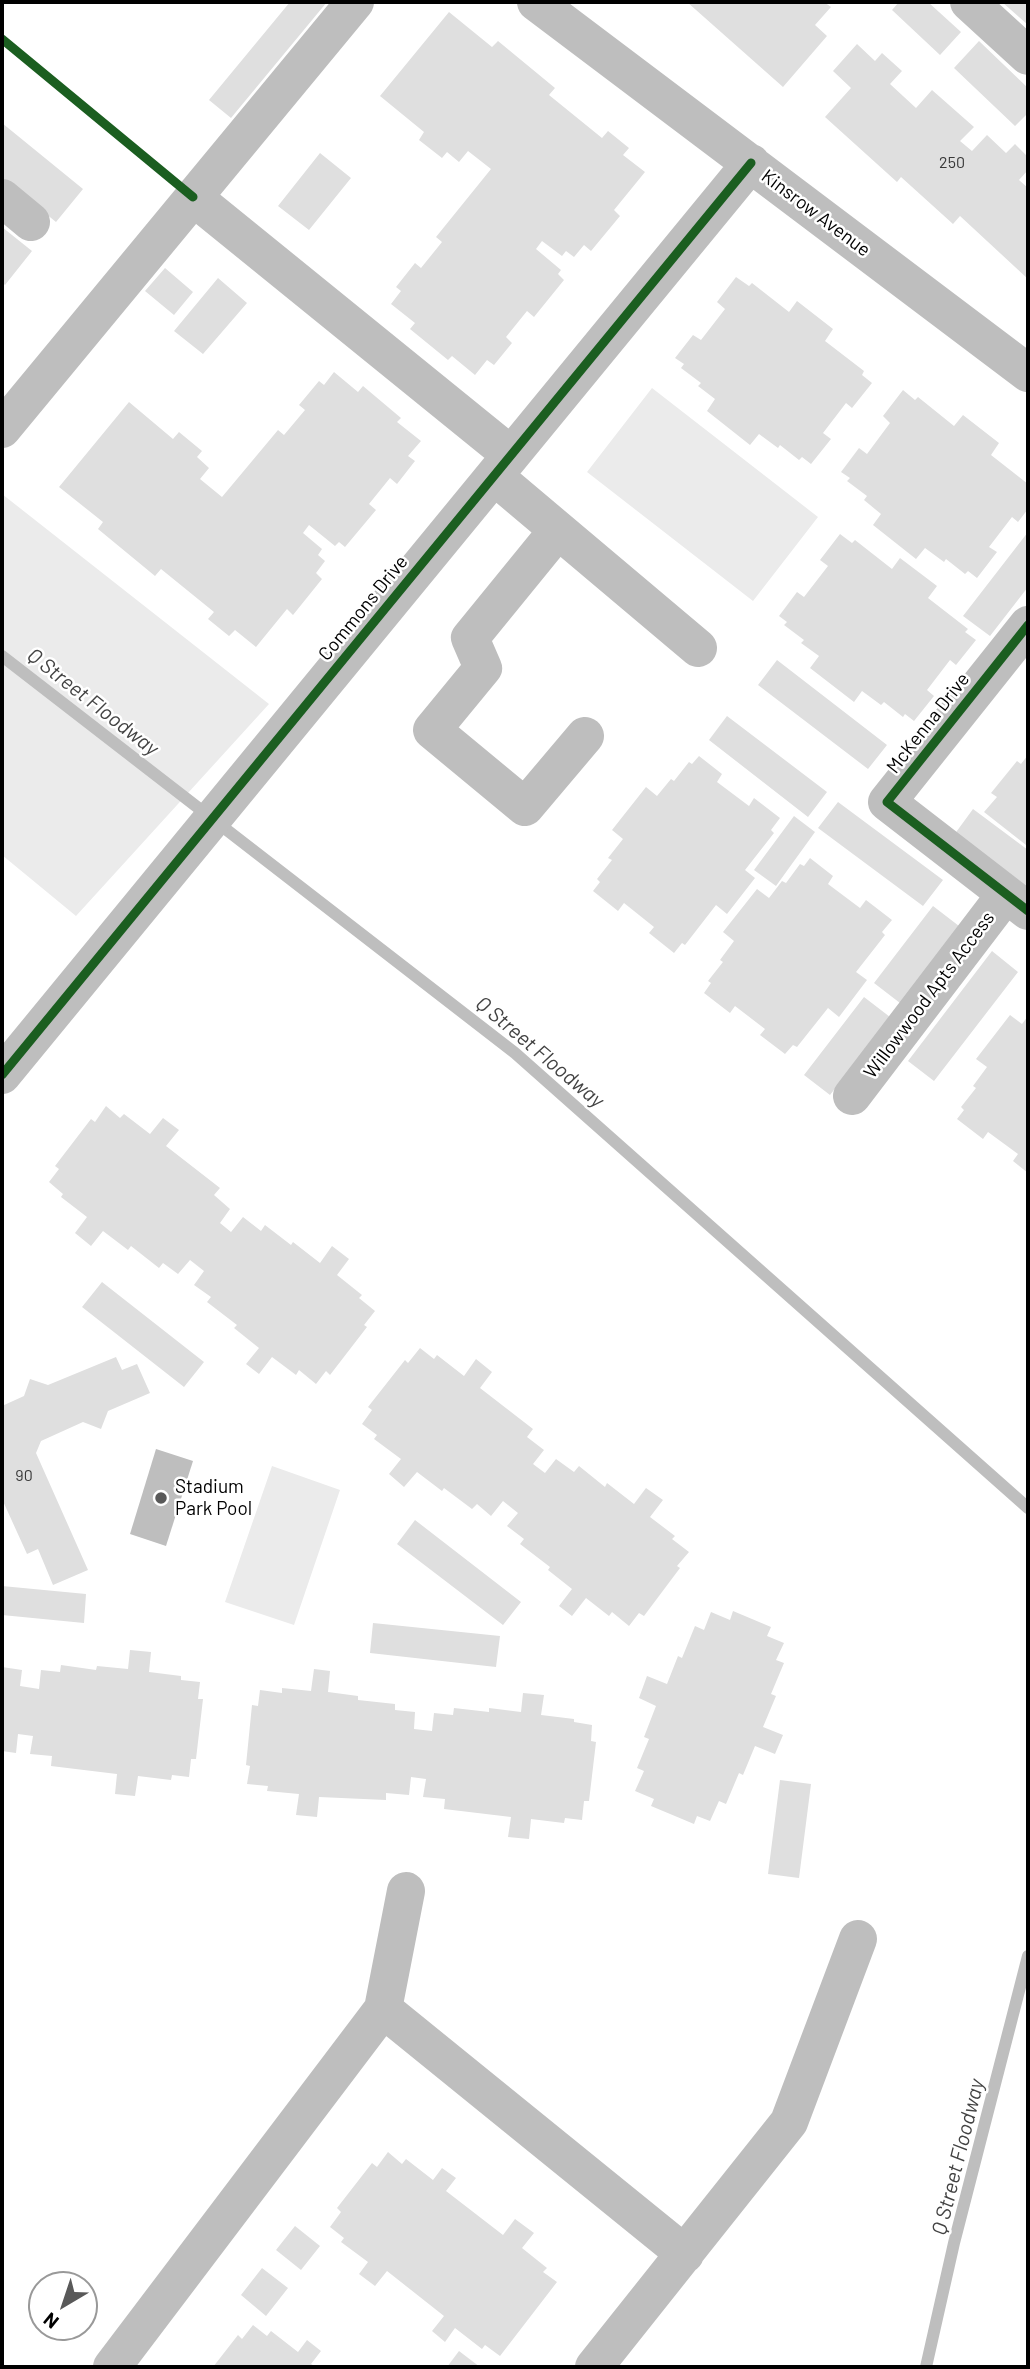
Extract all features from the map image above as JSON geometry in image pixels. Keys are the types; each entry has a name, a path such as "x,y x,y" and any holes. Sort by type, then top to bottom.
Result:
{"street":[{"path":"8,409 193,197 355,2"},
{"name":"Kinsrow Avenue","path":"536,2 1028,373"},
{"path":"969,2 1028,56"},
{"name":"Commons Drive","path":"2,1075 751,163"},
{"path":"193,197 502,465 558,530 698,648"},
{"path":"2,198 31,222"},
{"path":"558,530 470,638 483,668 432,730 525,807 585,736"},
{"name":"McKenna Drive","path":"1017,903 887,802 1028,625"},
{"name":"Willowwood Apts Access","path":"852,1096 1017,903"},
{"path":"112,2367 383,2009 406,1891"},
{"path":"594,2367 789,2122 858,1939"},
{"path":"383,2009 685,2254"}],"shaded area":[{"path":"652,388 818,517 753,601 587,472"},
{"path":"2,494 269,704 76,916 2,855"},
{"name":"Stadium Park Pool","path":"156,1449 193,1461 166,1546 130,1534"},
{"path":"272,1466 340,1490 294,1625 225,1602"}],"building":[{"path":"290,2 327,2 231,118 209,100"},
{"path":"687,2 824,2 831,7 815,25 827,36 783,87"},
{"path":"899,2 928,2 961,32 940,55 892,10"},
{"path":"1002,2 1028,2 1028,25"},
{"path":"449,12 492,47 498,41 555,88 549,95 602,138 608,131 629,148 623,155 645,172 614,210 620,216 591,251 584,245 574,257 566,251 562,256 542,241 536,249 561,270 558,274 564,280 534,317 527,311 506,337 512,343 494,365 487,360 475,375 452,356 448,360 410,329 415,323 391,304 401,291 396,287 415,263 421,268 442,242 436,237 491,169 468,151 459,162 447,152 442,158 419,140 424,132 380,96"},
{"path":"979,41 1028,88 1028,113 1015,126 954,68"},
{"path":"857,44 875,61 882,53 902,71 890,84 916,108 932,90 974,127 960,141 972,151 987,135 1006,153 1015,144 1028,157 1028,170 1019,180 1028,188 1028,279 960,216 953,224 901,177 897,182 825,117 851,88 833,71"},
{"path":"2,123 83,189 56,222 2,178"},
{"path":"320,153 351,178 309,230 278,206"},
{"path":"2,227 32,251 5,285 2,282"},
{"path":"165,268 193,292 174,315 145,291"},
{"path":"736,277 749,286 752,283 789,312 797,301 833,329 825,341 864,371 862,375 872,383 852,408 846,403 823,433 831,439 811,464 802,457 799,460 780,445 778,448 759,434 750,445 707,411 715,399 698,386 701,383 681,368 684,364 675,358 693,335 701,340 725,309 717,302"},
{"path":"218,278 247,303 203,354 174,331"},
{"path":"334,372 358,392 363,386 401,418 397,422 421,441 408,456 415,461 397,484 390,478 369,504 376,510 345,547 339,542 335,546 309,525 303,533 322,549 318,555 325,561 316,573 322,579 293,615 287,609 256,647 235,630 229,636 208,619 214,612 161,569 155,576 98,529 103,522 59,487 129,402 173,439 179,432 202,451 197,457 209,468 200,479 222,497 278,430 284,435 305,410 299,405 319,381 324,385"},
{"path":"903,390 915,400 918,397 954,426 963,415 999,443 991,455 1028,484 1028,509 1018,522 1012,517 989,547 997,552 977,578 968,571 965,574 946,559 944,562 925,548 916,559 873,525 881,514 864,500 867,496 847,481 850,478 841,472 859,448 867,454 890,423 883,416"},
{"path":"1028,532 1028,587 990,636 963,616"},
{"path":"840,534 852,543 855,540 892,569 900,558 937,586 928,598 968,629 965,632 976,640 956,665 950,660 927,690 934,696 914,721 905,714 903,717 884,702 881,705 862,691 854,702 810,668 819,656 801,643 804,640 784,625 787,622 779,616 797,592 804,597 828,566 820,560"},
{"path":"777,660 887,745 868,769 758,685"},
{"path":"727,716 827,792 808,817 709,740"},
{"path":"1028,755 1026,845 984,812 997,797 991,793 1017,761 1021,764"},
{"path":"699,756 722,774 717,782 749,806 754,798 780,818 771,830 774,833 745,870 755,878 727,914 716,905 685,945 682,943 674,953 649,933 654,927 624,903 618,911 593,891 600,882 597,879 612,860 608,858 623,839 612,830 646,787 657,796 671,779 674,781 689,762 692,764"},
{"path":"838,802 943,880 923,906 818,828"},
{"path":"973,809 1028,850 1028,892 954,835"},
{"path":"794,816 815,832 776,886 754,870"},
{"path":"810,858 833,876 828,884 860,908 866,900 892,920 882,932 885,935 856,972 867,980 839,1017 828,1008 797,1047 793,1045 785,1054 760,1035 765,1029 735,1006 730,1013 704,993 711,983 708,981 723,962 720,960 734,941 723,932 757,889 769,898 782,881 786,883 800,864 804,866"},
{"path":"933,906 959,926 900,1003 874,983"},
{"path":"992,951 1018,972 934,1081 908,1061"},
{"path":"864,997 890,1017 830,1095 804,1075"},
{"path":"1010,1015 1022,1024 1028,1016 1028,1173 1013,1161 1018,1154 988,1132 983,1139 957,1119 964,1110 961,1107 976,1088 973,1086 987,1067 976,1059"},
{"path":"106,1106 120,1118 124,1114 150,1134 163,1118 179,1130 166,1146 220,1188 214,1195 230,1209 220,1223 231,1232 243,1217 261,1231 265,1225 320,1263 332,1246 349,1259 337,1275 362,1295 359,1298 375,1311 364,1325 367,1327 330,1375 326,1371 316,1384 299,1370 296,1375 272,1357 259,1374 246,1364 259,1348 234,1328 237,1325 207,1302 211,1297 194,1285 204,1271 190,1260 178,1274 163,1263 159,1268 131,1246 128,1250 103,1231 91,1246 75,1233 87,1217 61,1197 63,1194 49,1182 59,1169 55,1166 91,1119 95,1122"},
{"path":"102,1282 204,1362 184,1387 82,1307"},
{"path":"420,1348 434,1359 437,1355 464,1376 476,1359 492,1372 480,1388 533,1429 527,1437 544,1450 533,1464 545,1473 556,1459 574,1472 579,1466 605,1487 607,1483 634,1504 646,1488 663,1500 650,1517 675,1536 672,1539 689,1552 644,1616 639,1613 629,1626 612,1612 609,1616 586,1598 572,1616 559,1606 572,1589 548,1570 550,1567 520,1544 524,1539 507,1526 518,1513 503,1501 491,1516 477,1504 472,1509 417,1472 404,1487 389,1474 401,1459 374,1439 377,1435 362,1424 372,1410 368,1407 405,1360 408,1363"},
{"path":"116,1357 122,1370 137,1364 150,1393 108,1411 101,1429 83,1422 41,1441 36,1453 88,1570 53,1585 38,1549 27,1554 2,1499 2,1406 24,1396 30,1379 48,1385"},
{"path":"415,1520 521,1602 503,1625 397,1544"},
{"path":"2,1586 86,1594 84,1623 2,1615"},
{"path":"733,1611 771,1627 767,1636 784,1643 776,1660 784,1663 771,1694 776,1696 763,1727 783,1735 775,1754 755,1746 743,1775 739,1773 726,1804 719,1801 710,1821 697,1816 694,1824 651,1806 654,1799 635,1791 644,1771 637,1768 649,1739 644,1737 656,1706 639,1698 647,1676 667,1684 678,1656 682,1658 695,1626 704,1630 711,1612 730,1620"},
{"path":"373,1623 500,1636 496,1667 370,1653"},
{"path":"130,1650 151,1652 149,1672 181,1676 181,1680 200,1682 198,1699 203,1699 196,1759 191,1759 189,1777 172,1775 171,1780 138,1776 135,1796 115,1794 117,1774 51,1766 52,1756 30,1754 33,1736 18,1734 16,1753 2,1751 2,1667 22,1670 20,1686 39,1689 41,1670 60,1672 61,1665 96,1670 97,1666 128,1669"},
{"path":"314,1669 330,1671 328,1692 358,1696 358,1700 395,1704 395,1710 415,1712 414,1729 432,1731 434,1713 453,1715 454,1708 521,1712 523,1693 544,1695 541,1715 574,1719 574,1722 592,1725 591,1741 596,1742 589,1801 584,1801 582,1820 565,1818 564,1823 531,1819 529,1839 508,1837 511,1817 444,1809 445,1799 423,1797 426,1779 411,1777 409,1795 386,1793 386,1800 319,1797 317,1817 296,1815 299,1794 267,1791 268,1786 247,1784 250,1766 246,1765 252,1705 258,1706 260,1690 282,1693 282,1688 311,1691"},
{"path":"780,1780 811,1784 799,1878 768,1874"},
{"path":"388,2152 402,2164 406,2159 433,2180 442,2168 456,2178 446,2191 503,2235 515,2219 534,2233 522,2248 547,2268 543,2272 557,2282 500,2356 485,2345 482,2349 455,2328 445,2342 432,2331 444,2316 387,2271 375,2286 359,2274 368,2262 341,2242 344,2238 330,2227 341,2212 337,2208 372,2163 377,2167"},
{"path":"295,2226 320,2246 301,2270 276,2250"},
{"path":"262,2268 288,2288 266,2316 241,2295"},
{"path":"253,2325 267,2336 271,2331 298,2352 307,2340 321,2351 311,2364 316,2367 213,2367 238,2335 242,2339"},
{"path":"459,2351 480,2367 447,2367"}],"waterway":[{"name":"Q Street Floodway","path":"2,656 515,1053 1028,1508"},
{"name":"Q Street Floodway","path":"926,2367 954,2243 1028,1956"}],"cycle path":[{"path":"2,39 193,197"},
{"path":"2,1075 751,163"},
{"path":"1028,625 887,802 1028,911"}],"place":[{"name":"Stadium Park Pool","path":"161,1498"}]}
